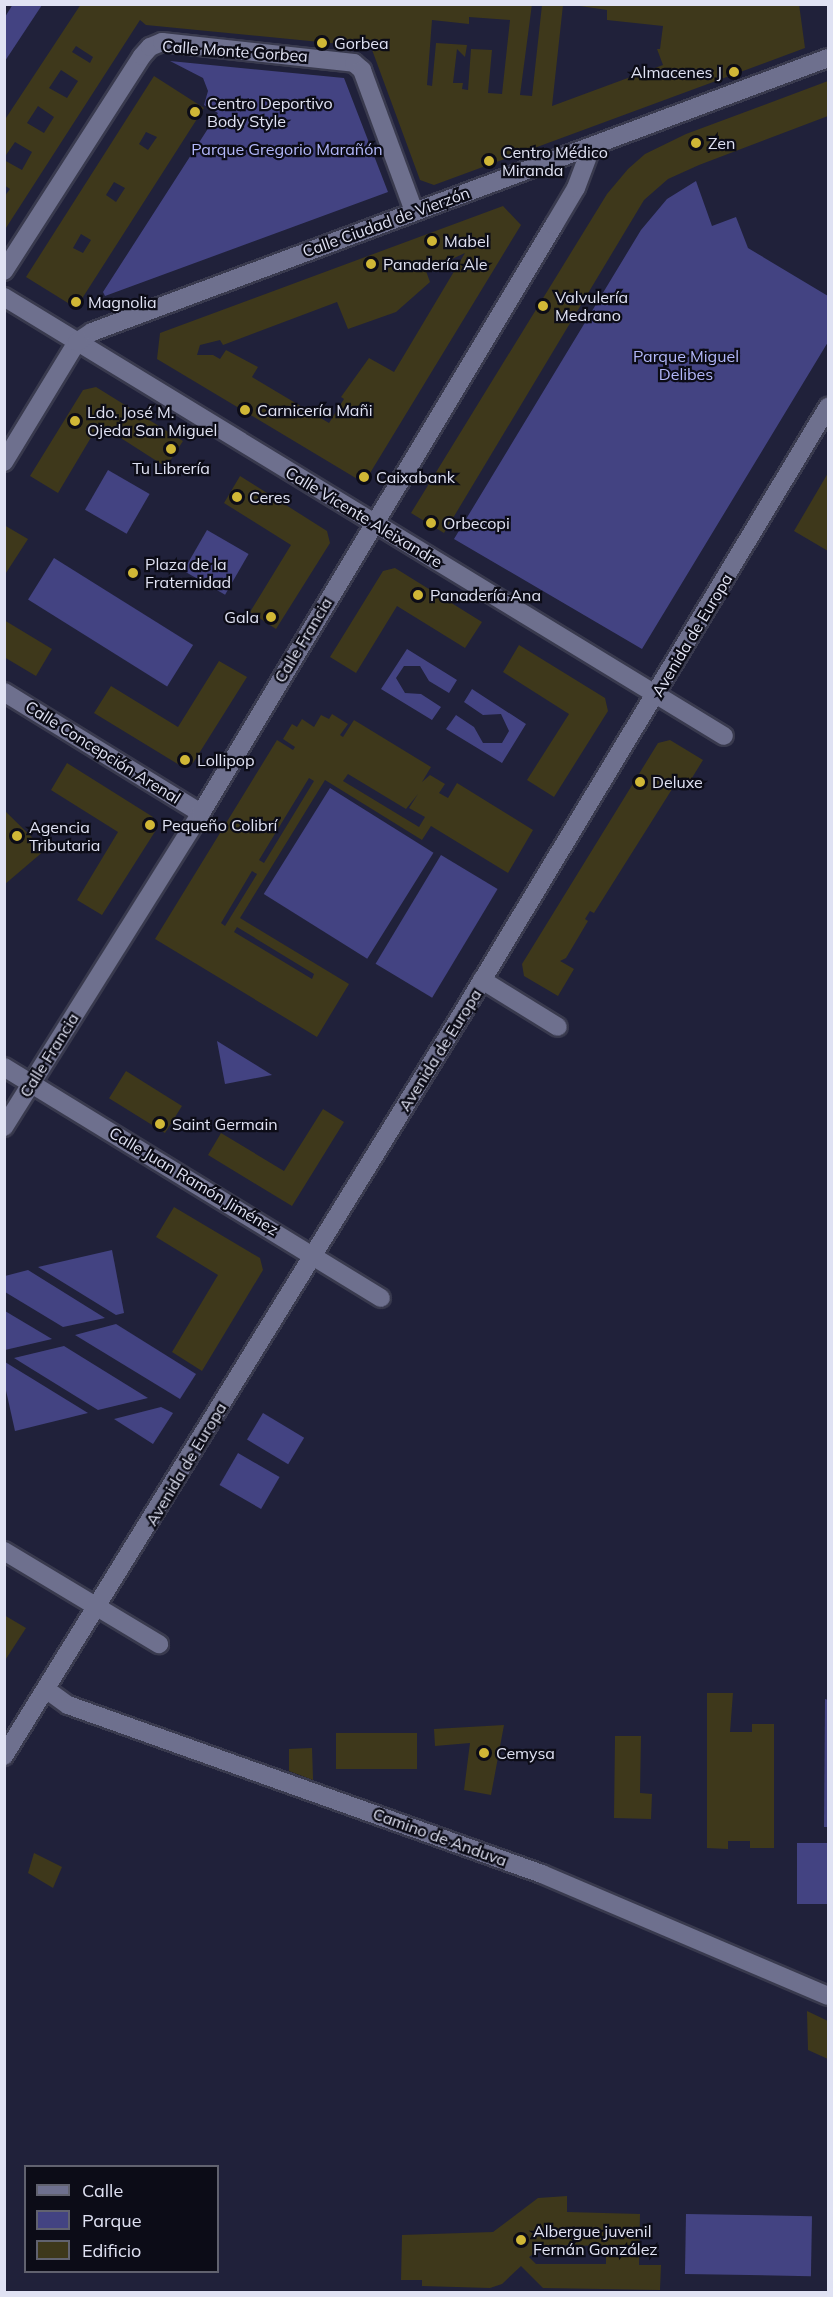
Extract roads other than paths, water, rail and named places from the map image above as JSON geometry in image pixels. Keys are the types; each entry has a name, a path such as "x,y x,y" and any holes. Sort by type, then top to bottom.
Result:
{"street":[{"name":"Calle Monte Gorbea","path":"4,271 142,56 150,47 162,42 354,63 362,70 414,211"},
{"name":"Calle Ciudad de Vierzón","path":"77,342 92,332 828,58"},
{"name":"Calle Francia","path":"4,1127 201,813 576,188 591,148"},
{"name":"Calle Vicente Aleixandre","path":"4,297 724,736"},
{"path":"4,462 77,342"},
{"name":"Avenida de Europa","path":"4,1756 99,1607 657,694 828,407"},
{"name":"Calle Concepción Arenal","path":"4,692 201,813"},
{"path":"482,980 558,1027"},
{"name":"Calle Juan Ramón Jiménez","path":"4,1068 313,1254 321,1262 381,1298"},
{"path":"4,1551 159,1644"},
{"name":"Camino de Anduva","path":"47,1690 68,1705 542,1874 828,1996"}],"place":[{"name":"Gorbea","path":"322,43"},
{"name":"Almacenes J","path":"734,72"},
{"name":"Centro Deportivo Body Style","path":"195,112"},
{"name":"Zen","path":"696,143"},
{"name":"Centro Médico Miranda","path":"489,161"},
{"name":"Mabel","path":"432,241"},
{"name":"Panadería Ale","path":"371,264"},
{"name":"Magnolia","path":"76,302"},
{"name":"Valvulería Medrano","path":"543,306"},
{"name":"Carnicería Mañi","path":"245,410"},
{"name":"Ldo. José M. Ojeda San Miguel","path":"75,421"},
{"name":"Tu Librería","path":"171,449"},
{"name":"Caixabank","path":"364,477"},
{"name":"Ceres","path":"237,497"},
{"name":"Orbecopi","path":"431,523"},
{"name":"Plaza de la Fraternidad","path":"133,573"},
{"name":"Panadería Ana","path":"418,595"},
{"name":"Gala","path":"271,617"},
{"name":"Lollipop","path":"185,760"},
{"name":"Deluxe","path":"640,782"},
{"name":"Pequeño Colibrí","path":"150,825"},
{"name":"Agencia Tributaria","path":"17,836"},
{"name":"Saint Germain","path":"160,1124"},
{"name":"Cemysa","path":"484,1753"},
{"name":"Albergue juvenil Fernán González","path":"521,2240"}],"park label":[{"name":"Parque Gregorio Marañón","path":"287,149"},
{"name":"Parque Miguel Delibes","path":"686,365"}]}
